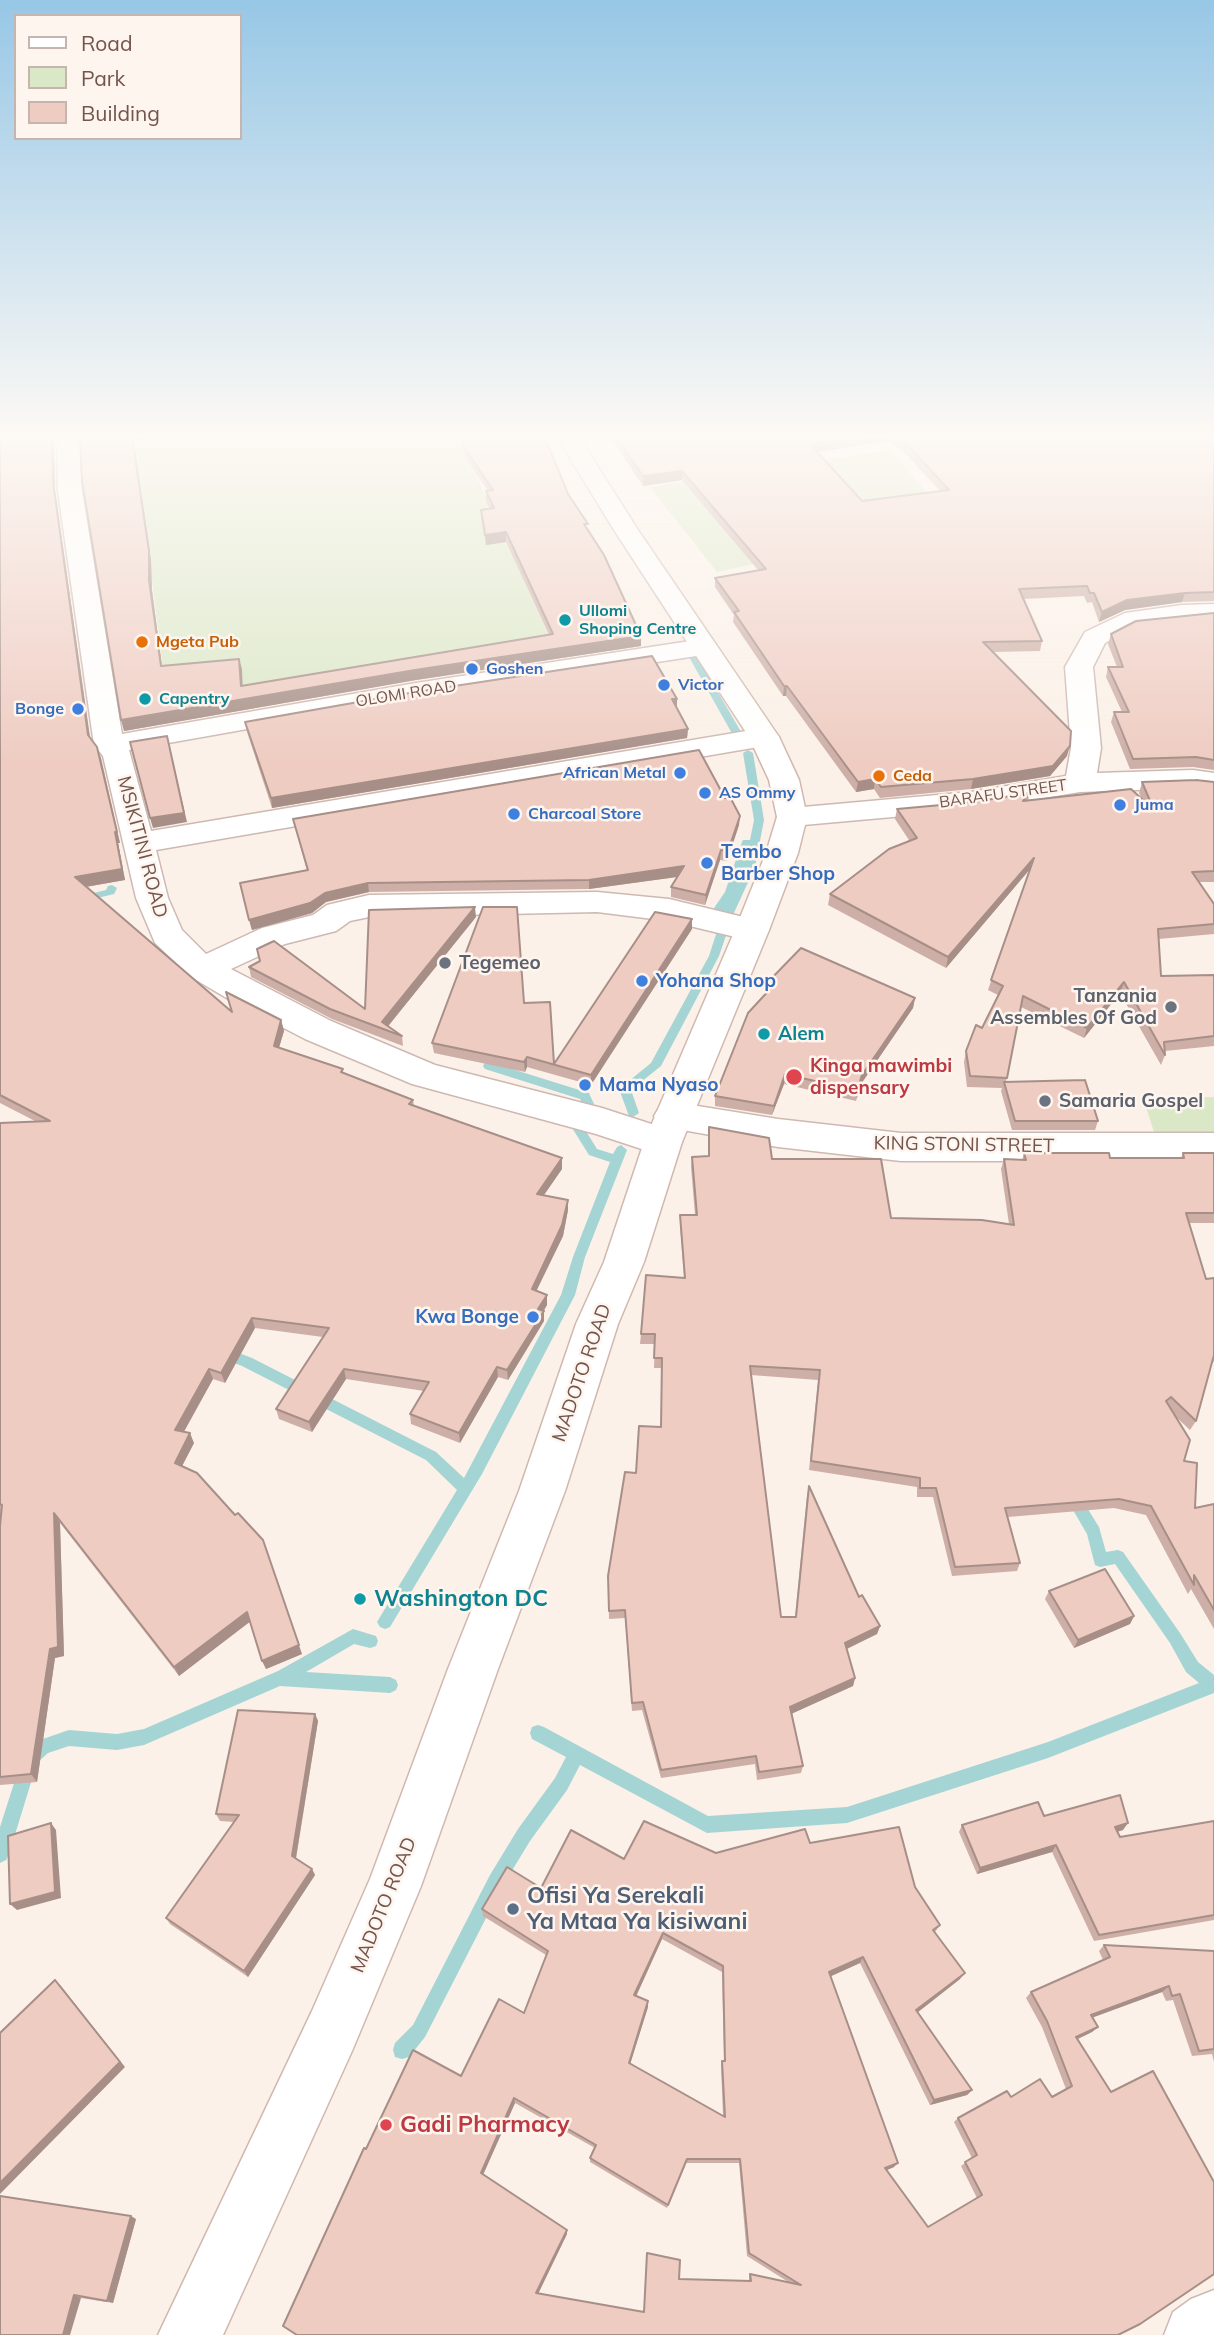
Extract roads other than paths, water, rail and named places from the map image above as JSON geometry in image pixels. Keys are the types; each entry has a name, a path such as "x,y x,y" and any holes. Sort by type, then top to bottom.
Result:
{"street":[{"name":"MSIKITINI ROAD","path":"78,546 109,745 117,754 152,898 167,935 203,969 242,992 318,1030 425,1075 602,1122 668,1129"},
{"name":"MADOTO ROAD","path":"190,2335 332,2031 394,1886 472,1669 542,1491 597,1324 624,1262 668,1129 752,930 782,853 792,817 784,780 764,737 640,546"},
{"path":"1080,783 1086,748 1079,667 1094,638 1125,621 1182,612 1214,612"},
{"name":"OLOMI ROAD","path":"109,745 416,691 703,646"},
{"path":"138,843 764,737"},
{"name":"BARAFU STREET","path":"792,817 971,801 1080,783 1193,779 1214,782"},
{"path":"203,969 274,936 324,923 339,913 369,906 597,902 669,910 752,930"},
{"name":"KING STONI STREET","path":"668,1129 778,1133 901,1147 1214,1147"},
{"path":"1196,2335 1214,2322"}],"waterway":[{"path":"686,649 693,656 739,737"},
{"path":"726,922 750,867 759,820 748,753"},
{"path":"726,922 719,908 730,892 747,842"},
{"path":"81,899 110,892 112,888"},
{"path":"633,1113 625,1089 655,1066 714,956 726,922"},
{"path":"493,1059 489,1066 585,1096 588,1104"},
{"path":"575,1123 593,1152 617,1160"},
{"path":"466,1489 568,1295 579,1257 621,1150"},
{"path":"223,1353 247,1362 431,1456 466,1489"},
{"path":"385,1622 466,1489"},
{"path":"577,1754 707,1825 847,1815 1048,1750 1214,1685 1192,1667 1118,1557 1100,1560 1094,1532 1073,1498"},
{"path":"281,1678 353,1636 370,1641"},
{"path":"0,1854 30,1758 43,1747 69,1738 117,1742 144,1737 280,1678 390,1685"},
{"path":"538,1733 577,1754"},
{"path":"402,2050 419,2031 496,1881 524,1835 561,1784 577,1754"}],"place":[{"name":"Ullomi Shoping Centre","path":"565,620"},
{"name":"Mgeta Pub","path":"142,642"},
{"name":"Goshen","path":"472,669"},
{"name":"Victor","path":"664,685"},
{"name":"Capentry","path":"145,699"},
{"name":"Bonge","path":"78,709"},
{"name":"African Metal","path":"680,773"},
{"name":"Ceda","path":"879,776"},
{"name":"AS Ommy","path":"705,793"},
{"name":"Juma","path":"1120,805"},
{"name":"Charcoal Store","path":"514,814"},
{"name":"Tembo Barber Shop","path":"707,863"},
{"name":"Tegemeo","path":"445,963"},
{"name":"Yohana Shop","path":"642,981"},
{"name":"Tanzania Assembles Of God","path":"1171,1007"},
{"name":"Alem","path":"764,1034"},
{"name":"Kinga mawimbi dispensary","path":"794,1077"},
{"name":"Mama Nyaso","path":"585,1085"},
{"name":"Samaria Gospel","path":"1045,1101"},
{"name":"Kwa Bonge","path":"533,1317"},
{"name":"Washington DC","path":"360,1599"},
{"name":"Ofisi Ya Serekali Ya Mtaa Ya kisiwani","path":"513,1909"},
{"name":"Gadi Pharmacy","path":"386,2125"}]}
